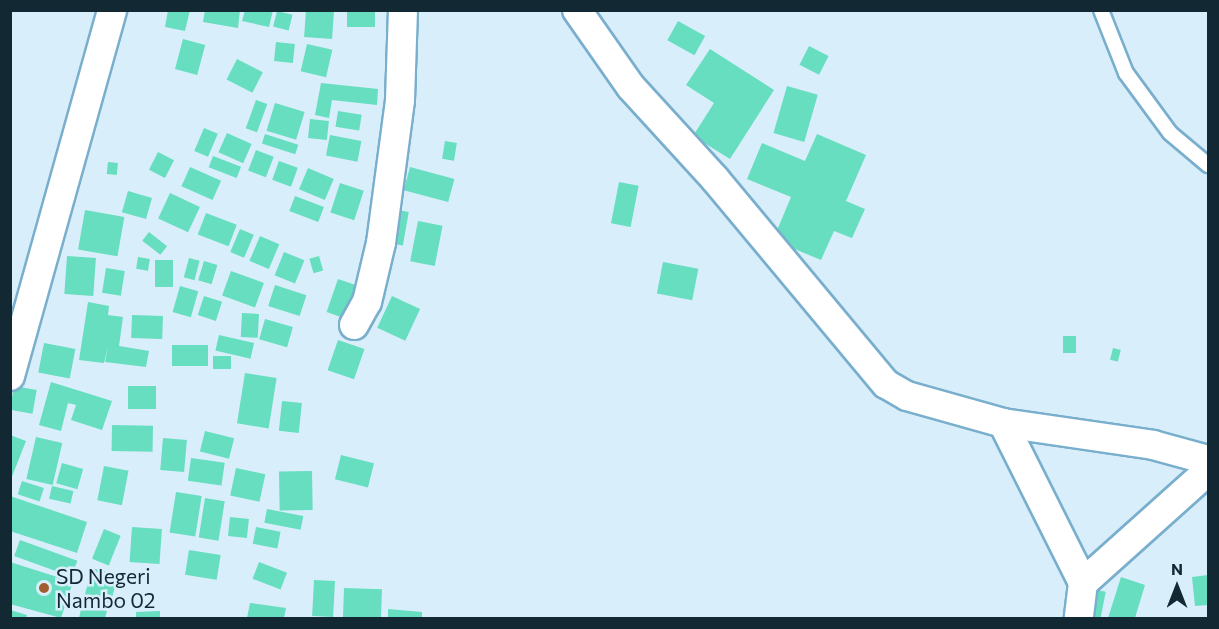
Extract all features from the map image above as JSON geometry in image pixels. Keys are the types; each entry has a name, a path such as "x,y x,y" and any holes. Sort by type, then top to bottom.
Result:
{"street":[{"path":"10,376 112,10"},
{"path":"354,325 367,302 381,243 400,100 404,10"},
{"path":"577,10 631,87 716,179 868,368 907,396 1003,423 1153,445 1209,460"},
{"path":"1003,423 1083,583 1079,618"},
{"path":"1083,583 1209,471"}],"lane":[{"path":"1101,10 1126,73 1170,133 1209,165"}],"building":[{"path":"168,10 190,10 185,31 165,27"},
{"path":"205,10 240,10 238,28 203,22"},
{"path":"245,10 273,10 269,27 242,21"},
{"path":"306,10 334,12 332,39 304,37"},
{"path":"277,11 293,15 289,30 273,27"},
{"path":"347,11 375,11 375,27 347,27"},
{"path":"678,21 705,36 694,55 667,40"},
{"path":"183,39 205,45 197,75 175,69"},
{"path":"276,42 295,44 293,63 274,61"},
{"path":"307,44 332,50 326,77 301,71"},
{"path":"809,46 829,56 819,75 799,65"},
{"path":"710,49 774,90 730,159 693,136 714,103 686,85"},
{"path":"237,59 263,72 252,93 227,79"},
{"path":"321,83 378,89 377,105 332,100 329,118 315,115"},
{"path":"787,86 818,95 804,142 773,133"},
{"path":"256,100 267,104 257,132 246,128"},
{"path":"275,103 305,112 296,140 267,131"},
{"path":"338,111 362,115 359,131 335,127"},
{"path":"310,119 329,121 327,140 308,138"},
{"path":"204,128 218,134 208,157 194,151"},
{"path":"227,133 252,144 243,163 218,152"},
{"path":"265,134 298,145 295,154 262,144"},
{"path":"817,134 866,155 846,201 865,209 852,238 834,231 821,260 773,240 791,197 747,179 762,143 805,161"},
{"path":"330,135 361,141 357,162 326,156"},
{"path":"445,141 457,143 454,161 442,159"},
{"path":"256,150 274,157 266,177 248,171"},
{"path":"158,152 174,160 165,178 149,170"},
{"path":"213,156 241,167 237,178 209,167"},
{"path":"279,161 298,168 291,187 272,180"},
{"path":"108,162 118,163 117,175 107,174"},
{"path":"190,167 221,181 213,200 181,186"},
{"path":"410,167 454,179 448,202 404,190"},
{"path":"308,168 334,179 325,200 299,189"},
{"path":"619,182 639,186 631,227 611,223"},
{"path":"340,183 364,191 354,220 330,212"},
{"path":"128,191 152,198 146,219 122,212"},
{"path":"170,193 200,207 188,232 158,218"},
{"path":"295,196 324,207 318,222 289,211"},
{"path":"392,209 409,212 403,245 386,242"},
{"path":"85,210 124,217 117,256 78,249"},
{"path":"206,213 237,225 229,246 198,234"},
{"path":"418,221 443,226 435,266 410,261"},
{"path":"240,229 254,235 244,258 230,252"},
{"path":"149,232 167,246 160,255 142,241"},
{"path":"260,236 279,244 269,269 249,261"},
{"path":"284,252 304,260 295,283 275,275"},
{"path":"67,256 96,258 93,296 64,294"},
{"path":"319,256 323,270 314,273 309,259"},
{"path":"138,257 150,259 148,271 136,269"},
{"path":"189,258 200,261 194,280 184,277"},
{"path":"155,260 173,260 173,287 155,287"},
{"path":"204,261 217,265 212,284 198,280"},
{"path":"663,262 698,269 692,300 657,293"},
{"path":"106,268 125,271 121,296 102,293"},
{"path":"231,271 264,283 255,307 222,295"},
{"path":"338,279 358,286 346,319 327,312"},
{"path":"275,285 306,295 300,316 268,306"},
{"path":"180,286 198,291 191,317 173,312"},
{"path":"204,296 222,302 216,321 198,315"},
{"path":"392,296 420,309 405,341 377,328"},
{"path":"88,302 109,306 108,315 123,317 119,346 149,351 146,367 105,362 108,346 104,363 79,360"},
{"path":"242,313 259,314 258,338 241,337"},
{"path":"132,315 163,316 162,339 131,338"},
{"path":"265,319 293,327 287,347 259,339"},
{"path":"219,335 254,343 250,359 215,351"},
{"path":"1063,336 1076,336 1076,353 1063,353"},
{"path":"338,340 364,349 354,379 328,370"},
{"path":"44,343 75,349 70,379 38,372"},
{"path":"172,345 208,345 208,366 172,366"},
{"path":"1113,348 1121,350 1118,362 1110,360"},
{"path":"213,356 231,356 231,369 213,369"},
{"path":"245,373 277,378 269,428 237,423"},
{"path":"51,382 112,401 102,430 71,420 76,405 68,403 61,431 39,425"},
{"path":"14,386 37,390 32,414 10,410"},
{"path":"128,386 156,386 156,409 128,409"},
{"path":"282,401 302,403 299,433 279,431"},
{"path":"112,425 153,426 153,452 112,451"},
{"path":"205,431 234,438 229,459 200,451"},
{"path":"10,435 26,441 11,479 10,479"},
{"path":"36,437 62,443 53,485 26,479"},
{"path":"163,438 187,440 184,472 160,470"},
{"path":"341,455 374,463 368,487 335,479"},
{"path":"191,458 225,463 221,486 188,481"},
{"path":"62,463 83,469 77,489 56,483"},
{"path":"104,466 129,471 122,505 97,500"},
{"path":"236,468 265,474 260,502 230,495"},
{"path":"312,471 313,510 280,511 279,472"},
{"path":"22,481 44,488 40,501 18,494"},
{"path":"52,486 73,491 71,504 49,499"},
{"path":"176,492 202,496 195,537 170,532"},
{"path":"10,496 87,522 77,553 10,531"},
{"path":"205,498 225,501 218,541 199,538"},
{"path":"267,509 303,516 301,530 264,523"},
{"path":"230,517 249,519 247,538 228,536"},
{"path":"132,527 162,529 159,564 130,562"},
{"path":"256,527 281,532 277,548 253,544"},
{"path":"104,529 121,536 109,565 92,559"},
{"path":"20,540 77,561 72,577 14,556"},
{"path":"189,550 221,555 217,580 185,575"},
{"path":"10,562 73,582 61,618 10,604"},
{"path":"259,562 287,573 281,590 253,579"},
{"path":"92,568 118,575 111,603 84,596"},
{"path":"1208,575 1208,605 1195,606 1192,577"},
{"path":"1121,577 1145,585 1135,618 1108,618"},
{"path":"314,580 335,581 333,617 312,616"},
{"path":"344,588 382,589 381,618 343,618"},
{"path":"1091,589 1106,592 1101,618 1085,617"},
{"path":"250,603 286,608 284,618 247,618"},
{"path":"82,605 107,611 105,618 79,618"},
{"path":"388,609 422,612 422,618 388,618"},
{"path":"10,610 27,615 26,618 10,618"},
{"path":"160,611 160,618 136,618 136,612"}],"place":[{"name":"SD Negeri Nambo 02","path":"44,588"}]}
